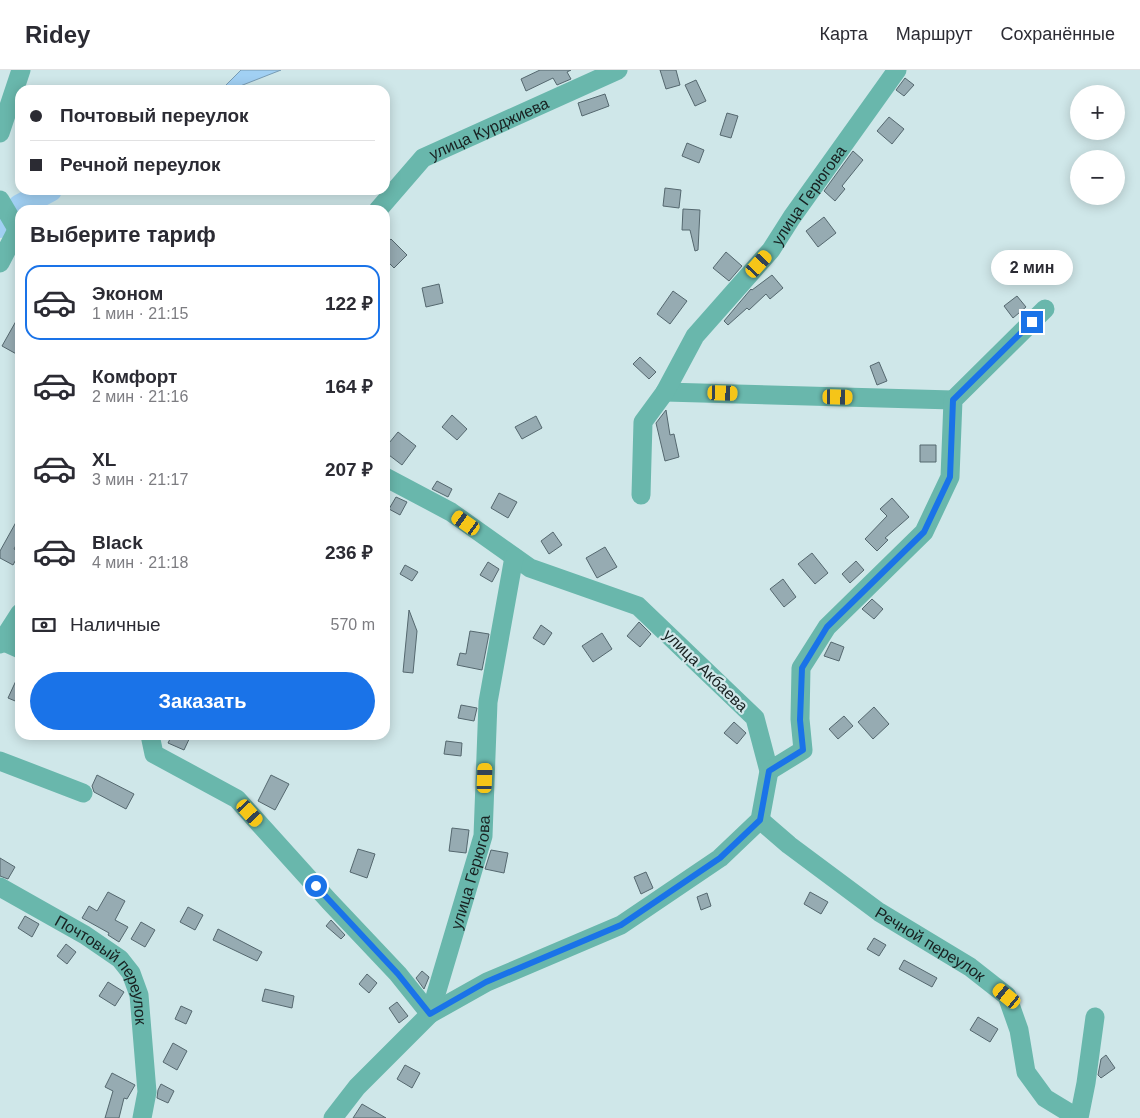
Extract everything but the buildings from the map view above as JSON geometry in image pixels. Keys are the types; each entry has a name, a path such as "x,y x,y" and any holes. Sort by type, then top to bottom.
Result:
{"street":[{"path":"16,85 21,70"},
{"name":"улица Курджиева","path":"382,205 423,158 618,70"},
{"name":"улица Герюгова","path":"641,495 643,422 666,392 695,336 771,250 792,217 897,70"},
{"path":"0,133 15,88"},
{"path":"0,200 15,227"},
{"path":"0,263 15,237"},
{"path":"769,771 803,750 800,720 802,668 827,627 924,532 950,477 953,400 1045,309"},
{"path":"666,392 953,400"},
{"name":"улица Акбаева","path":"390,480 450,512 530,568 638,606 755,718 769,771 760,820"},
{"name":"улица Герюгова","path":"333,1118 357,1087 430,1014 483,836 488,702 514,557"},
{"path":"0,620 12,623 15,619"},
{"path":"15,621 1,642 15,647"},
{"path":"151,740 154,754 237,799 398,974 430,1014 486,982 621,925 720,858 760,820"},
{"path":"0,761 82,792"},
{"name":"Речной переулок","path":"760,820 789,845 879,912 970,967 1007,996 1019,1030 1026,1072 1045,1098 1079,1118"},
{"name":"Почтовый переулок","path":"0,887 85,935 120,959 131,973 139,995 147,1092 142,1118"},
{"path":"1079,1118 1095,1017"}],"water":[{"path":"241,70 281,70 243,85 226,85"}],"waterway":[{"path":"22,205 41,195"},
{"path":"0,226 15,211"}],"route":[{"path":"316,886 398,974 430,1014 486,982 621,925 720,858 760,820 769,771 803,750 800,720 802,668 827,627 924,532 950,477 953,400 1032,322"}]}
